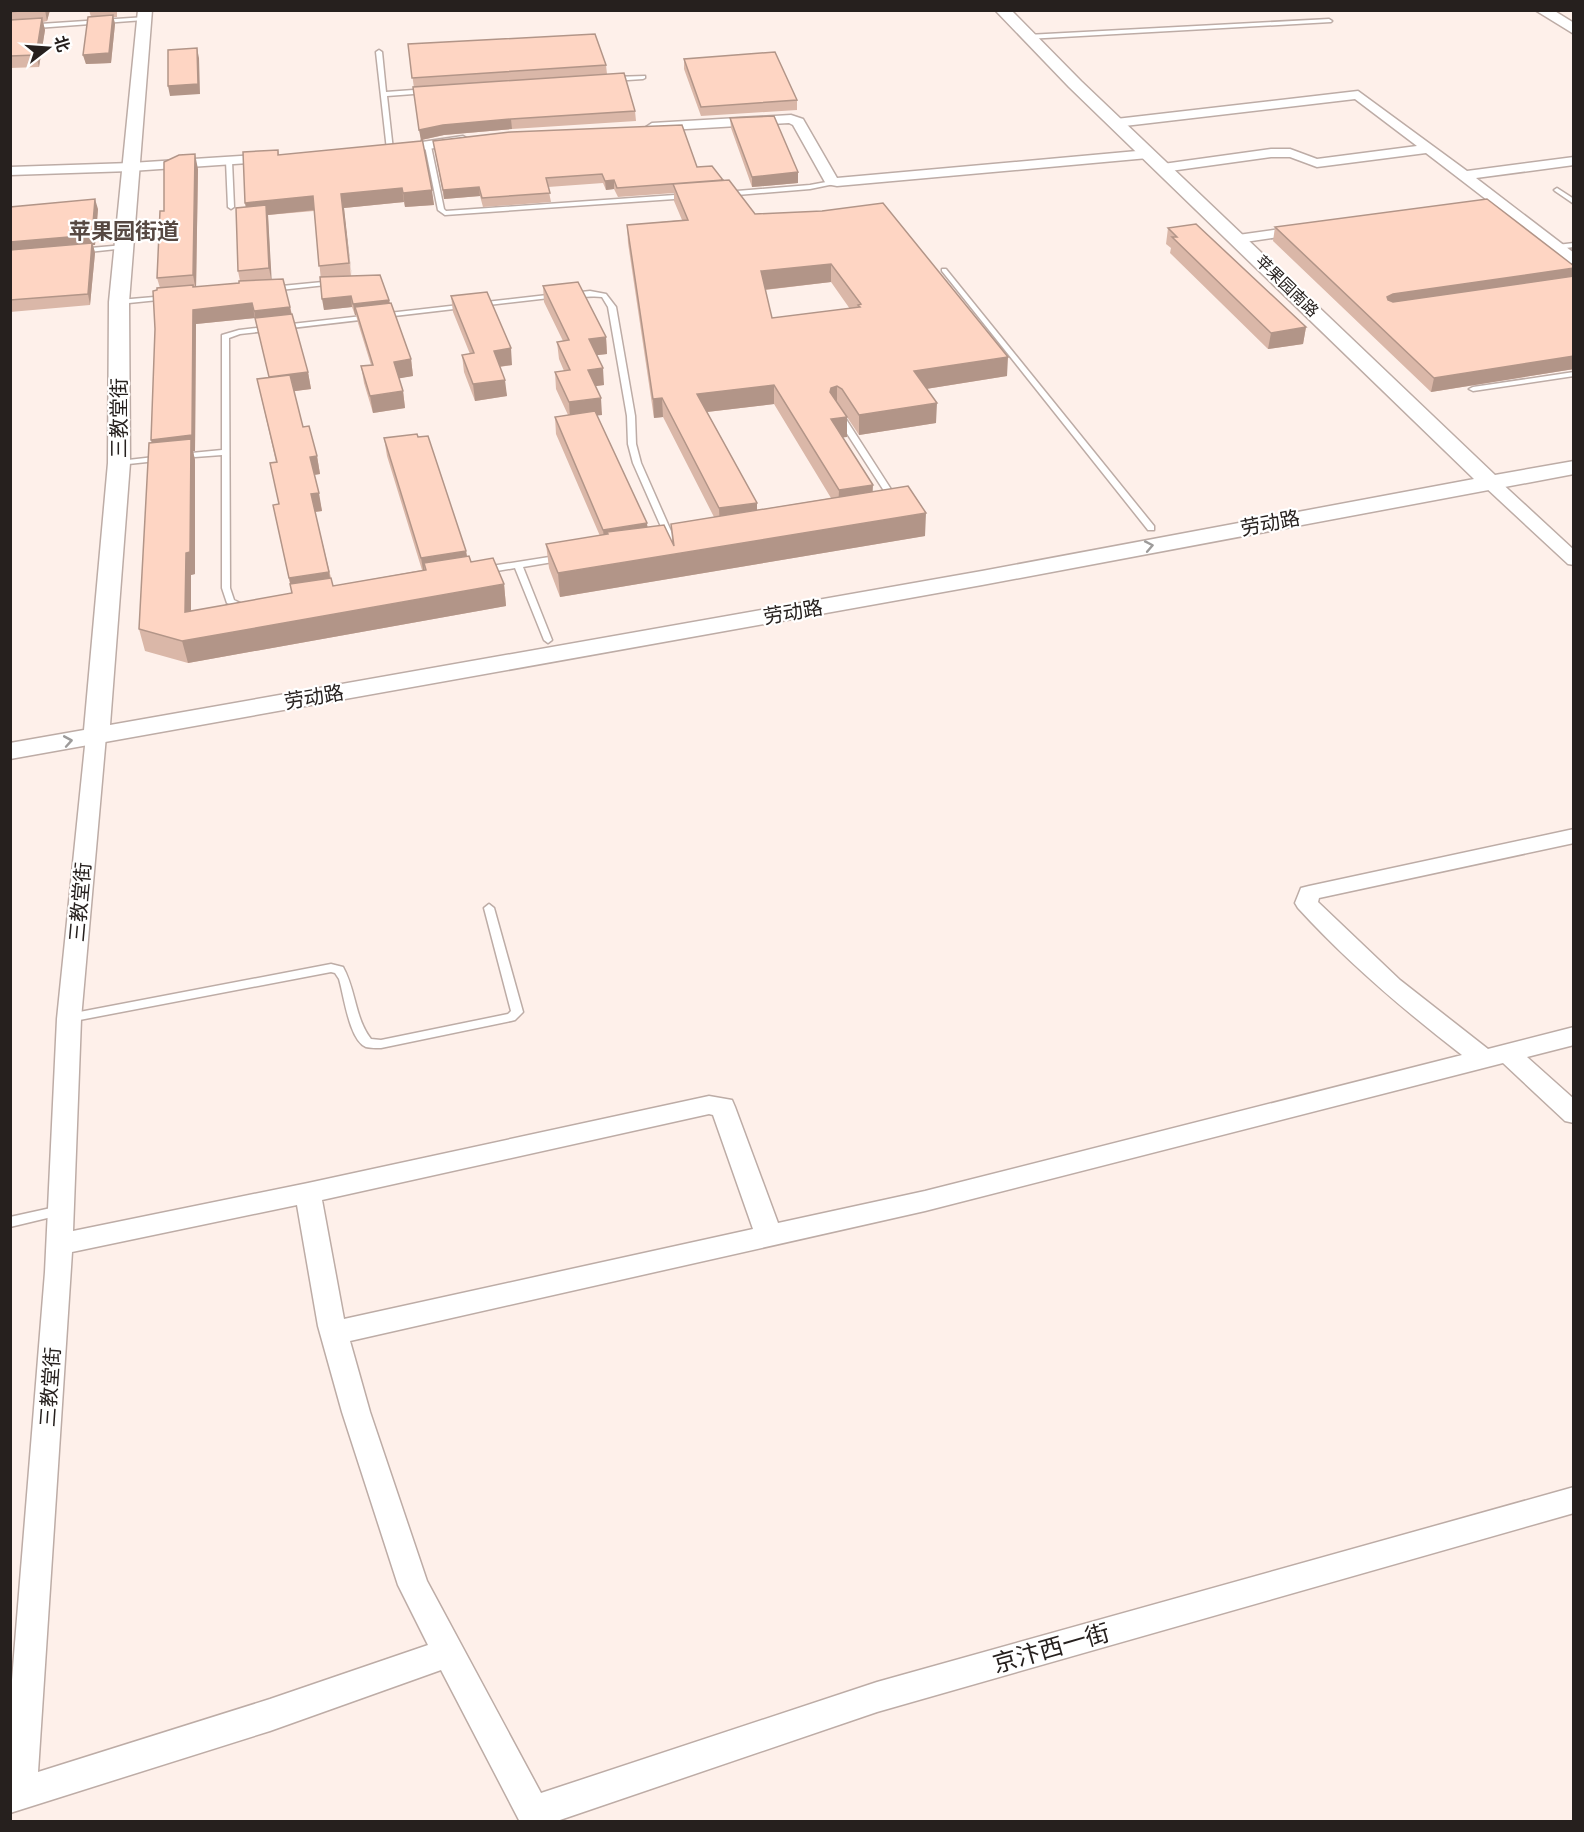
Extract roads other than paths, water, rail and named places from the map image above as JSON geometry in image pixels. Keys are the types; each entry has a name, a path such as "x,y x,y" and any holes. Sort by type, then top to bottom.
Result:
{"street":[{"name":"苹果园南路","path":"1002,10 1116,123 1574,560"},
{"path":"1542,10 1574,30"},
{"path":"1556,10 1574,21"},
{"name":"三教堂街","path":"15,1796 59,1244 69,1018 119,463 119,302 144,14"},
{"path":"1116,123 1358,95 1574,260"},
{"path":"641,127 791,119 798,122 831,181 837,182 1148,153"},
{"path":"385,150 478,138"},
{"path":"1163,168 1276,154 1297,155 1306,161 1317,163 1428,149"},
{"path":"10,171 131,167 287,157"},
{"path":"1463,176 1574,161"},
{"path":"1477,206 1500,203"},
{"path":"1238,239 1317,228"},
{"name":"劳动路","path":"10,733 96,727 982,578 1484,476 1574,453"},
{"name":"劳动路","path":"10,751 96,727 548,640 976,567 1151,528 1484,476 1574,466"},
{"path":"1574,836 1309,893 1306,903 1330,930 1401,996 1496,1056 1574,1114"},
{"path":"334,1333 925,1201 1574,1036"},
{"path":"59,1244 709,1105 723,1107 769,1236"},
{"path":"308,1192 334,1333 356,1412 413,1585 448,1653 551,1813"},
{"name":"京汴西一街","path":"551,1813 877,1697 1574,1500"},
{"path":"15,1796 270,1715 448,1653"}],"lane":[{"path":"10,28 144,14"},
{"path":"1028,37 1329,21"},
{"path":"379,52 384,94 385,150"},
{"path":"608,80 643,77"},
{"path":"384,94 431,91"},
{"path":"428,146 441,210 451,214 694,196"},
{"path":"229,161 231,207"},
{"path":"717,194 810,187 837,182"},
{"path":"1557,190 1574,202"},
{"path":"1557,247 1574,245"},
{"path":"67,252 124,247"},
{"path":"944,270 1151,528"},
{"path":"258,290 340,283"},
{"path":"262,606 241,607 230,601 226,588 225,337 239,332 590,292 604,294 612,307 631,416 632,444 671,541"},
{"path":"119,302 177,297"},
{"path":"1473,389 1574,374"},
{"path":"836,410 892,497 889,505 883,508"},
{"path":"119,463 226,452"},
{"path":"660,543 683,539"},
{"path":"472,572 566,557"},
{"path":"519,565 548,640"},
{"path":"69,1018 332,968 339,970 347,981 358,1034 368,1043 381,1044 511,1017 517,1012 489,908"},
{"path":"10,1221 60,1211"}],"district":[{"name":"苹果园街道","path":"124,231"}]}
